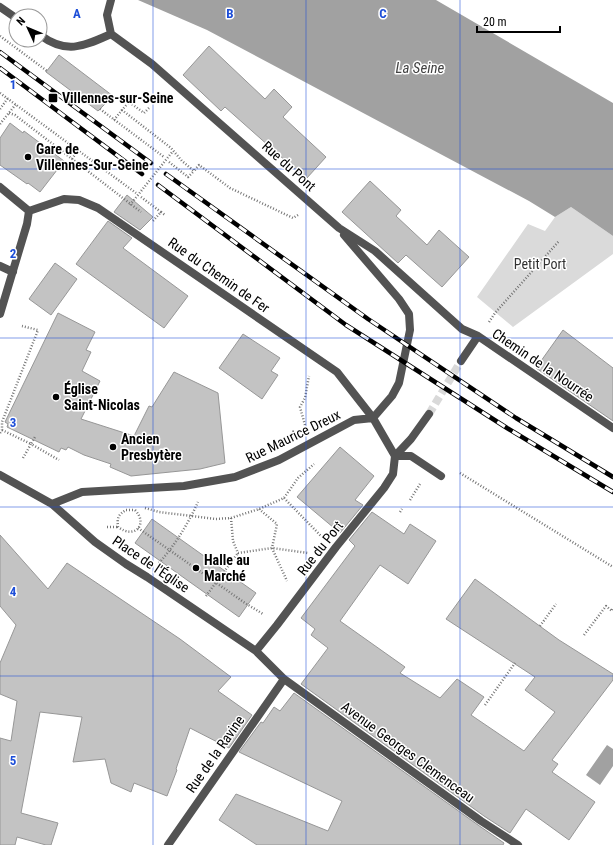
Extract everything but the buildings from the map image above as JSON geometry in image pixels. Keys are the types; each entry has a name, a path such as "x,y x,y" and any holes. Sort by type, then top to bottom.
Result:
{"street":[{"path":"48,41 65,47 83,46 112,34 107,15 111,0"},
{"name":"Rue du Pont","path":"112,34 152,64 339,228 375,251 462,329 478,336"},
{"path":"0,187 29,211 28,224 0,314"},
{"name":"Rue du Chemin de Fer","path":"29,211 64,199 79,200 98,208 337,372 373,418"},
{"path":"339,228 399,298 409,314 410,330 400,384 373,418 396,456 411,456 441,476"},
{"path":"0,266 13,272"},
{"path":"461,361 478,336"},
{"name":"Chemin de la Nourrée","path":"478,336 613,428"},
{"name":"Rue du Port","path":"256,651 384,488 392,474 396,456 411,439 429,414"},
{"name":"Rue Maurice Dreux","path":"52,504 82,492 184,486 235,478 279,460 354,420 373,418"},
{"name":"Place de l'Église","path":"0,475 52,504 95,542 256,651 284,679"},
{"name":"Rue de la Ravine","path":"168,845 284,679"},
{"name":"Avenue Georges Clemenceau","path":"284,679 480,821 518,845"}],"path":[{"path":"0,36 47,71"},
{"path":"1,94 136,193"},
{"path":"0,109 8,98"},
{"path":"114,120 129,102 144,113 149,108"},
{"path":"0,124 16,104"},
{"path":"100,109 164,157"},
{"path":"122,110 172,150 194,171"},
{"path":"9,113 15,115 142,214"},
{"path":"72,159 78,150"},
{"path":"129,204 172,150"},
{"path":"168,162 188,177 199,165 230,188 293,218 300,214"},
{"path":"141,197 166,215"},
{"path":"150,220 152,222 161,212"},
{"path":"496,312 559,241"},
{"path":"22,326 38,330 2,422 1,432 31,444 59,460"},
{"path":"306,427 300,407 305,398 310,370"},
{"path":"23,458 35,437"},
{"path":"144,507 159,512 216,519 231,518 259,509 284,498 298,478 316,461"},
{"path":"457,472 613,567"},
{"path":"284,498 324,539"},
{"path":"135,510 126,510 120,513 117,518 118,526 125,532 132,532 138,528 140,524 140,519 135,510 136,505"},
{"path":"161,561 171,550 192,516 196,506"},
{"path":"259,509 277,524 272,548 288,583"},
{"path":"231,518 233,541 238,553"},
{"path":"107,527 118,526"},
{"path":"138,528 265,616"},
{"path":"208,594 238,553 272,548 312,554"},
{"path":"540,626 556,604"},
{"path":"584,635 606,606 612,611 613,609"},
{"path":"484,705 515,664"}],"green space":[{"name":"Petit Port","path":"571,207 613,236 613,254 513,327 477,297 528,224 545,231 555,217"}],"water":[{"name":"La Seine","path":"138,0 436,0 613,103 613,236 571,207 555,217 529,201 207,30"},
{"path":"607,745 613,749 613,766 600,785 586,775"}],"tunnel":[{"path":"429,414 461,361"}],"railway":[{"path":"0,52 151,163"},
{"path":"0,68 142,174"},
{"path":"166,174 368,319 516,418 613,477"},
{"path":"158,185 346,325 507,428 613,492"}],"place":[{"name":"Villennes-sur-Seine","path":"53,98"},
{"name":"Gare de Villennes-Sur-Seine","path":"28,157"},
{"name":"Église Saint-Nicolas","path":"56,397"},
{"name":"Ancien Presbytère","path":"113,447"},
{"name":"Halle au Marché","path":"196,568"}]}
